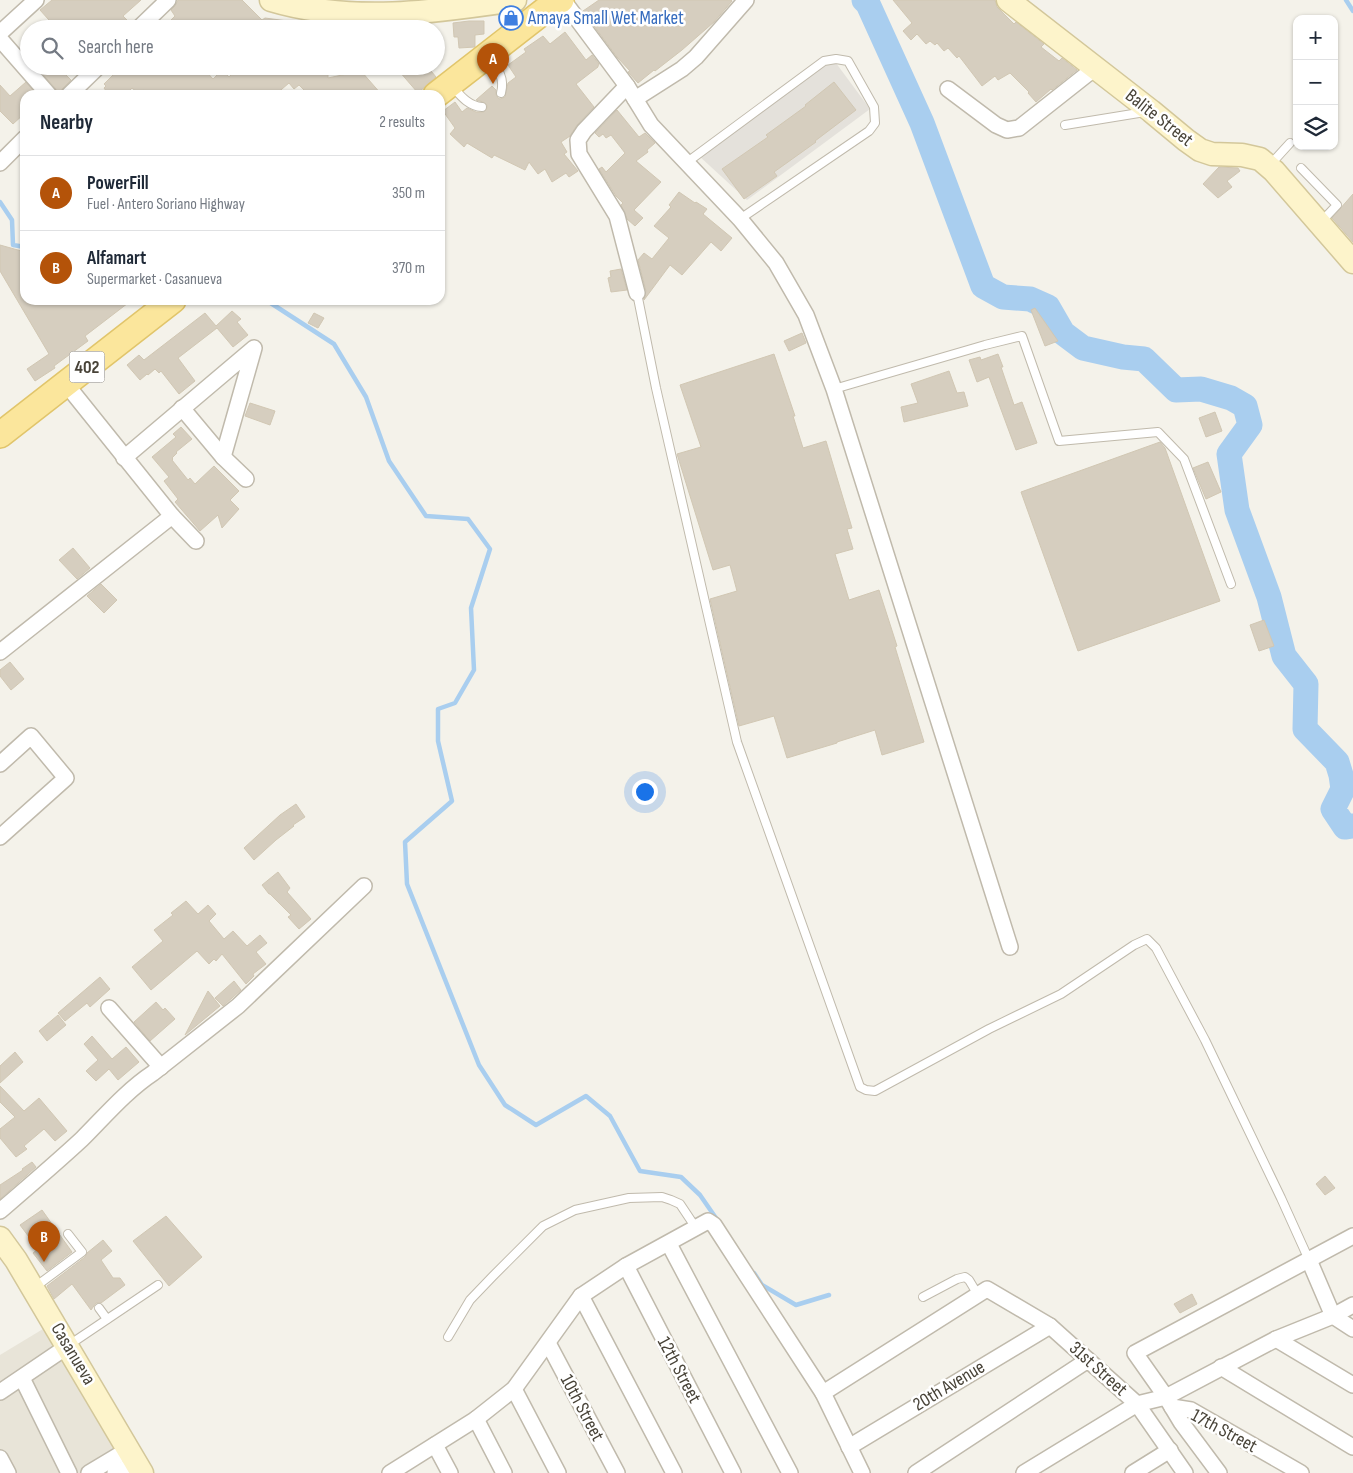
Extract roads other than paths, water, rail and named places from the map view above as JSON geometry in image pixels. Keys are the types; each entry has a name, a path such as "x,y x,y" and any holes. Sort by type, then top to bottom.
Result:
{"main road":[{"path":"443,90 550,3"},
{"name":"402","path":"0,435 167,305"}],"street":[{"path":"0,33 36,0"},
{"path":"147,20 168,0"},
{"path":"271,0 324,12 390,14 458,9 515,0"},
{"path":"635,99 682,69 696,57 746,0"},
{"name":"Balite Street","path":"1008,0 1200,150 1212,154 1260,158 1351,256"},
{"path":"550,3 627,86 651,125 740,219 776,263 806,314 834,389 1010,947"},
{"path":"0,39 20,62"},
{"path":"948,89 996,125 1008,130 1019,128 1095,68"},
{"path":"32,75 45,90"},
{"path":"74,90 90,75"},
{"path":"627,86 584,131 578,140 578,150 617,216 637,293"},
{"path":"0,163 20,143"},
{"path":"124,458 254,348 222,457"},
{"path":"66,384 172,516 196,541"},
{"path":"182,408 222,457 246,479"},
{"path":"0,652 172,516"},
{"path":"0,764 31,736 66,778 0,837"},
{"path":"0,1211 49,1170 142,1081 238,1006 364,886"},
{"path":"108,1008 161,1067"},
{"path":"393,1472 476,1419 514,1389 581,1296 626,1266 708,1221 714,1225 823,1392 862,1473"},
{"path":"1219,1473 1181,1422 1135,1353 1353,1236"},
{"name":"Casanueva","path":"0,1238 16,1260 136,1462"},
{"path":"669,1244 790,1473"},
{"path":"1309,1260 1333,1316 1353,1329"},
{"name":"12th Street","path":"626,1266 733,1473"},
{"path":"823,1392 983,1292"},
{"name":"31st Street","path":"983,1292 1050,1326 1088,1360 1137,1404 1185,1473"},
{"path":"581,1296 674,1473"},
{"path":"1024,1473 1137,1404 1169,1402 1221,1367 1276,1339 1333,1316 1353,1305"},
{"name":"20th Avenue","path":"850,1447 1050,1326"},
{"path":"1276,1339 1353,1385"},
{"name":"10th Street","path":"548,1343 617,1473"},
{"path":"0,1392 68,1346"},
{"path":"916,1473 1088,1360"},
{"path":"1221,1367 1353,1447"},
{"path":"22,1378 69,1473"},
{"path":"514,1389 558,1473"},
{"name":"17th Street","path":"1169,1402 1191,1410 1301,1473"},
{"path":"476,1419 504,1473"},
{"path":"435,1445 450,1473"},
{"path":"1133,1473 1170,1450"},
{"path":"0,1458 8,1473"},
{"path":"89,1473 136,1462"},
{"path":"115,1473 136,1462"}],"lane":[{"path":"487,55 500,72 503,86 501,93"},
{"path":"686,163 824,61 836,59 848,61 874,107 875,123 869,131 740,219"},
{"path":"445,91 477,107 482,107"},
{"path":"1065,125 1151,111"},
{"path":"1268,166 1290,143"},
{"path":"1301,168 1337,205 1320,223"},
{"path":"637,293 656,388 737,742 860,1087 875,1091 989,1029 1061,994 1134,944 1147,939 1156,948 1205,1040 1309,1260"},
{"path":"834,389 1022,336 1059,442 1158,432 1184,459 1231,584"},
{"path":"448,1337 470,1300 499,1269 544,1226 575,1210 629,1198 662,1198 680,1204 696,1228"},
{"path":"33,1288 82,1252 68,1234"},
{"path":"923,1298 957,1278 966,1277 983,1292"},
{"path":"68,1346 158,1285"},
{"path":"99,1308 107,1319"}],"waterway":[{"path":"864,0 868,4 922,123 983,286 1003,297 1030,299 1048,307 1063,333 1083,348 1123,357 1144,359 1176,390 1201,389 1231,398 1245,406 1250,425 1229,454 1237,510 1269,597 1284,656 1306,684 1305,729 1337,762 1343,789 1333,809 1345,827 1353,826"},
{"path":"1346,0 1353,11"},
{"path":"0,202 12,220 13,245 20,246"},
{"path":"274,305 334,344 366,397 389,461 426,516 468,519 490,549 471,608 474,670 455,703 438,709 438,741 452,801 405,842 407,884 479,1065 505,1105 536,1125 586,1096 610,1116 640,1171 681,1177 700,1195 718,1221"},
{"path":"754,1273 762,1285 796,1305 829,1295"}],"place":[{"name":"Amaya Small Wet Market","path":"511,18"},
{"name":"PowerFill","path":"493,84"},
{"name":"Alfamart","path":"44,1262"}]}
